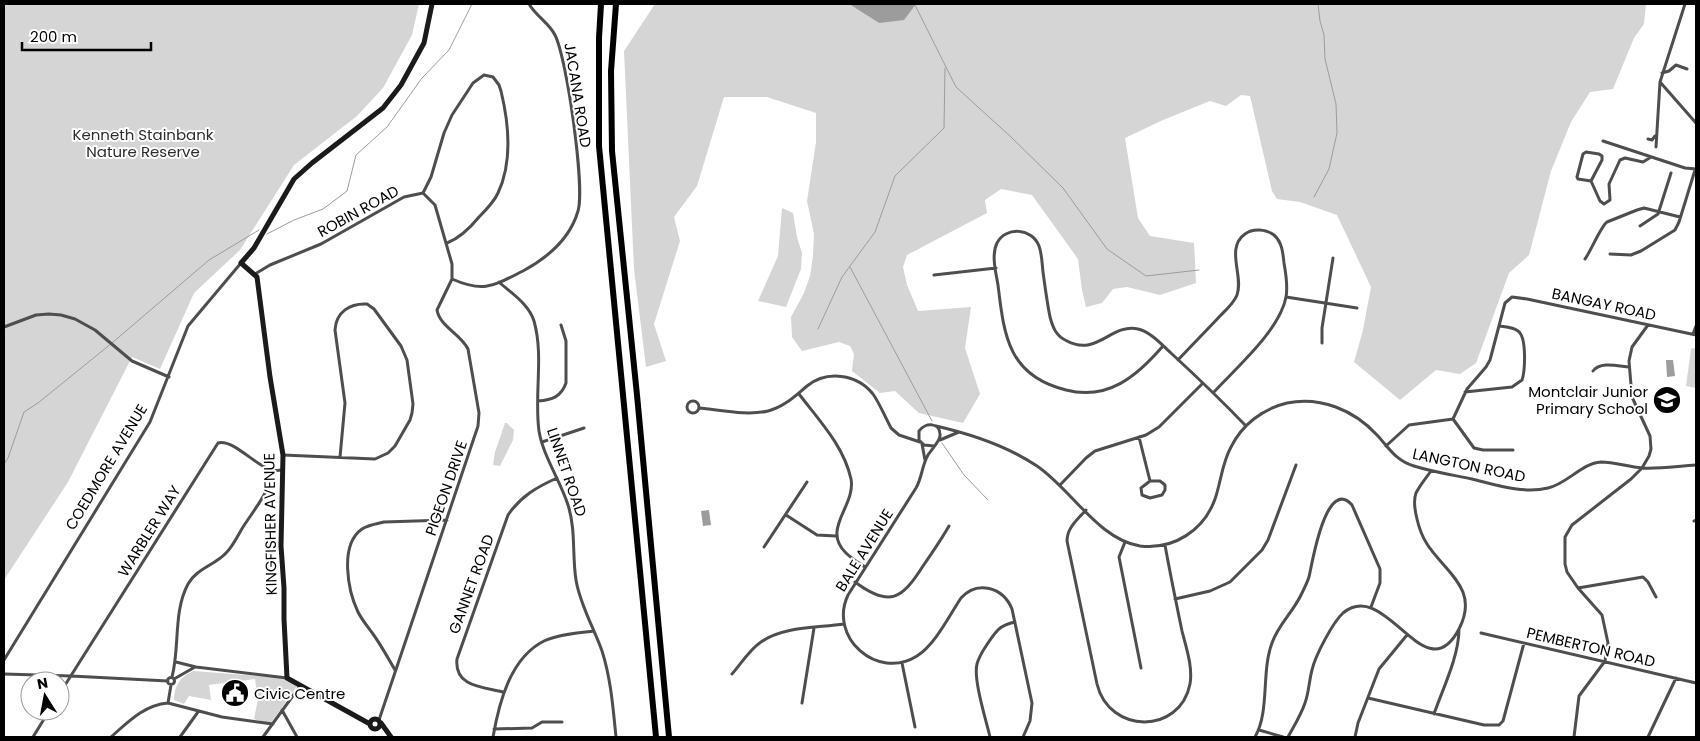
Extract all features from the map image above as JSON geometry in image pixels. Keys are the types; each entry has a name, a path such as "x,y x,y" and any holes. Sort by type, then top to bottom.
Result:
{"highway":[{"path":"601,4 599,38 599,146 656,737"},
{"path":"616,4 611,71 612,151 669,737"}],"street":[{"name":"COEDMORE AVENUE","path":"4,660 150,422 188,326 254,248 294,179 383,108 401,85 424,44 432,4"},
{"name":"JACANA ROAD","path":"499,282 549,255 570,228 578,212 580,201 571,106 560,48 553,31 529,4"},
{"path":"1656,147 1655,136 1660,82 1685,4"},
{"path":"1662,73 1669,71 1676,65 1687,69"},
{"path":"424,193 452,115 476,79 484,75 493,77 501,91 508,138 509,150 503,178 498,193 478,219 458,237 447,243"},
{"path":"1660,82 1696,123"},
{"path":"1648,140 1654,139 1655,136"},
{"path":"1603,140 1690,170 1696,169 1675,230 1641,251 1631,254 1610,254"},
{"path":"1591,181 1578,180 1576,177 1583,154 1587,151 1599,154 1602,158 1591,181 1600,201 1604,204 1610,200 1609,184 1620,160 1625,158 1643,162 1651,157"},
{"path":"1640,226 1655,217 1658,212 1671,173"},
{"name":"ROBIN ROAD","path":"255,274 270,265 315,247 404,197 424,193 435,206 452,264 452,279"},
{"path":"1586,260 1605,223 1640,209 1680,217"},
{"path":"1178,360 1237,297 1239,282 1235,256 1239,240 1245,234 1256,230 1267,231 1278,240 1282,249 1287,279 1286,297 1282,310 1272,329 1213,393"},
{"path":"1163,346 1146,367 1134,376 1111,388 1098,391 1073,392 1045,383 1034,376 1018,361 1008,342 1002,320 995,249 1000,239 1008,233 1014,232 1026,233 1036,239 1040,247 1050,317 1053,327 1062,339 1086,346 1125,329 1133,328 1145,331 1163,346 1203,383 1246,426"},
{"path":"1322,343 1333,258"},
{"path":"240,263 255,274"},
{"path":"934,275 996,268"},
{"name":"KINGFISHER AVENUE","path":"255,274 283,455 281,546 287,678"},
{"path":"452,279 476,288 499,282"},
{"name":"PIGEON DRIVE","path":"377,720 478,426 479,420 468,349 463,340 438,314 438,306 452,279"},
{"name":"LINNET ROAD","path":"499,282 528,308 534,321 538,364 539,430 542,442 568,505 574,527 575,569 578,587 602,652 609,680 616,737"},
{"path":"1286,297 1357,308"},
{"name":"BANGAY ROAD","path":"1499,326 1502,310 1508,300 1514,297 1695,335"},
{"path":"283,455 363,459 382,458 395,446 410,420 413,404 405,352 374,309 367,304 352,306 339,315 336,321 335,330 345,403 340,457"},
{"path":"4,327 36,315 61,315 74,319 95,330 132,361 168,377"},
{"path":"538,401 555,398 564,390 566,384 566,341 561,325"},
{"path":"1574,737 1579,696 1605,662 1608,643 1603,618 1569,576 1565,567 1564,542 1566,534 1572,525 1628,483 1642,468 1649,456 1651,449 1650,436 1632,397 1629,367 1632,347 1648,325"},
{"path":"1453,419 1465,392 1489,364 1499,326 1516,330 1521,334 1524,343 1522,380 1512,387 1465,392"},
{"path":"1695,335 1696,326"},
{"path":"1593,371 1602,365 1629,367"},
{"path":"699,408 755,413 768,411 780,407 799,394 808,385 824,377 834,376 858,382 872,393 891,428 899,435 927,446 934,446 940,440 960,432"},
{"path":"1060,485 1095,451 1138,437 1159,427 1203,383"},
{"path":"799,394 840,451 850,478 851,493 839,520 836,536 846,553 865,567"},
{"name":"LANGTON ROAD","path":"1165,545 1184,538 1203,520 1210,510 1216,497 1230,447 1239,433 1257,416 1277,406 1297,402 1317,401 1338,407 1352,415 1368,426 1396,458 1402,462 1431,471 1512,488 1533,490 1552,487 1598,462 1642,468 1696,465"},
{"path":"1386,446 1410,425 1453,419"},
{"path":"1453,419 1474,448 1483,450 1513,450"},
{"path":"921,443 918,434 920,428 931,424 960,432 1004,449 1046,472 1086,510 1101,527 1118,539 1143,546 1165,545 1191,672 1186,696 1172,712 1156,720 1142,722 1125,719 1106,705 1099,691 1068,547 1068,531 1086,510"},
{"path":"936,426 940,431 940,440"},
{"path":"542,442 584,428"},
{"path":"906,437 918,434"},
{"path":"1138,437 1150,481"},
{"name":"WARBLER WAY","path":"71,676 218,443 222,442 230,445 265,467 273,470 284,470"},
{"name":"BALE AVENUE","path":"921,443 925,460"},
{"name":"BALE AVENUE","path":"844,624 843,613 846,600 855,582 916,488 925,460 934,446"},
{"path":"1175,599 1226,584 1262,550 1268,540 1296,465"},
{"path":"168,703 171,685 174,683 180,609 188,584 199,572 226,553 268,487 273,470"},
{"path":"1431,471 1417,491 1415,511 1422,534 1428,545 1454,576 1463,591 1465,607 1454,656 1434,714"},
{"name":"GANNET ROAD","path":"503,692 465,682 459,674 457,659 508,515 519,500 557,478"},
{"path":"1150,481 1160,481 1165,484 1165,490 1162,495 1150,498 1142,495 1141,488 1150,481"},
{"path":"764,547 807,482"},
{"path":"1255,737 1259,730 1271,644 1278,629 1293,611 1308,578 1320,528 1326,515 1333,505 1341,500 1346,500 1352,505 1380,569 1380,583 1371,607"},
{"path":"786,515 817,536 836,536"},
{"path":"395,670 355,607 347,571 350,550 357,534 373,524 447,520"},
{"path":"855,582 868,591 880,596 892,597 900,594 913,583 949,526"},
{"path":"1125,542 1119,557 1141,668"},
{"path":"1578,588 1642,577 1648,582 1656,597"},
{"path":"732,674 755,647 766,639 780,633 844,624 851,642 864,655 884,663 902,663 925,650 960,598 974,589 988,588 1002,594 1010,605 1015,622 1032,703 1030,721 1023,737"},
{"path":"1288,737 1304,705 1315,661 1335,623 1342,614 1351,608 1362,605 1371,607 1387,617 1421,646 1433,649 1449,642 1459,628"},
{"path":"990,737 976,665 979,657 998,629 1005,624 1015,622"},
{"path":"802,703 814,628"},
{"path":"493,737 503,692 522,659 544,641 555,637 594,631"},
{"name":"PEMBERTON ROAD","path":"1481,633 1696,683"},
{"path":"1355,737 1358,723 1379,669 1407,635"},
{"path":"1368,698 1490,726 1501,724 1524,643"},
{"path":"176,662 196,667 287,678 389,735"},
{"path":"902,663 915,727"},
{"path":"4,674 168,681 196,667"},
{"path":"1648,737 1676,678"},
{"path":"168,681 171,685"},
{"path":"263,737 300,686"},
{"path":"111,737 145,709 157,704 168,703 198,712 244,721 273,724"},
{"path":"282,710 297,737"},
{"path":"180,737 198,712"},
{"path":"363,719 377,720 389,735"},
{"path":"370,724 377,720"},
{"path":"377,720 377,728"},
{"path":"33,737 43,721"},
{"path":"494,729 532,728 542,722 562,722"},
{"path":"1259,730 1284,737"}],"green space":[{"name":"Kenneth Stainbank Nature Reserve","path":"4,4 419,4 412,35 383,88 357,116 294,165 240,250 194,293 160,369 132,357 68,482 4,580"},
{"path":"655,4 849,4 879,23 916,4 1646,4 1644,24 1634,38 1613,89 1590,92 1571,122 1551,171 1529,255 1509,273 1476,363 1460,374 1436,370 1400,400 1354,362 1363,330 1371,287 1337,215 1300,202 1277,199 1272,191 1250,96 1241,95 1226,106 1210,101 1125,138 1138,218 1150,236 1194,243 1196,283 1160,295 1127,287 1113,289 1102,303 1086,307 1078,259 1032,195 1001,189 985,200 987,213 907,255 903,267 907,285 918,311 971,307 965,348 980,394 963,423 919,413 895,391 880,393 852,371 854,354 850,346 839,342 802,351 792,337 791,317 804,293 810,276 813,256 814,234 807,201 816,142 816,113 767,97 724,97 697,186 674,217 680,241 654,324 666,361 646,367 634,269 624,51"},
{"path":"782,208 793,213 802,253 801,269 786,307 758,301 778,256"},
{"path":"1691,349 1696,349 1696,388 1686,386"},
{"path":"505,423 514,430 513,440 500,466 493,465 495,452"},
{"path":"193,671 284,678 297,686 270,724 254,719 258,699 255,679 209,685 211,700 189,696 184,704 174,700 175,690 179,682"}],"shaded area":[{"path":"849,4 916,4 904,20 879,23"},
{"path":"1666,360 1673,360 1675,376 1667,377"},
{"path":"709,510 711,525 703,526 701,511"}],"waterway":[{"path":"267,234 294,220 323,209 347,191 356,155 387,127 422,78 449,50 472,4"},
{"path":"1314,197 1329,169 1337,133 1336,104 1325,59 1324,35 1318,4"},
{"path":"915,5 956,87 1063,188 1107,249 1146,276 1199,270"},
{"path":"818,329 842,277 875,232 895,176 944,128 945,68"},
{"path":"4,464 8,458 24,412 38,403 112,343 209,260 259,230"},
{"path":"850,267 932,421"},
{"path":"942,443 964,475 988,500"}],"place":[{"name":"Montclair Junior Primary School","path":"1667,400"},
{"name":"Civic Centre","path":"235,693"}]}
